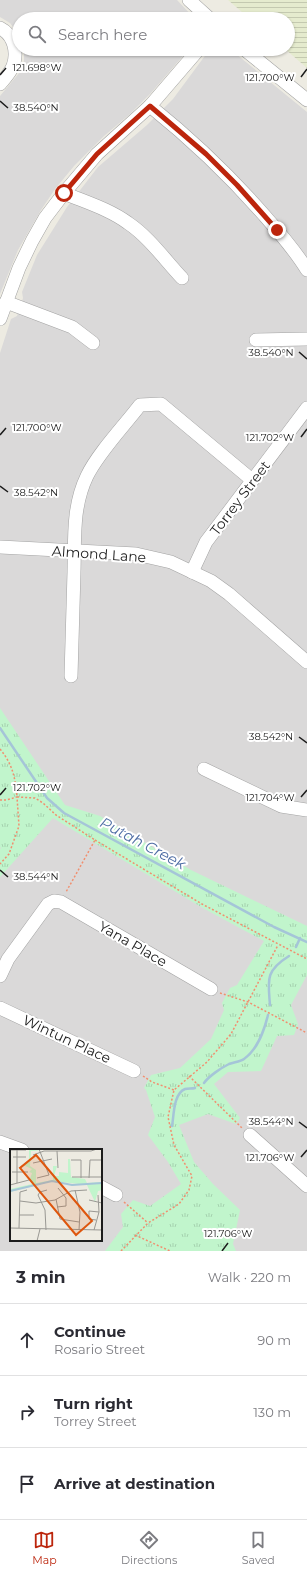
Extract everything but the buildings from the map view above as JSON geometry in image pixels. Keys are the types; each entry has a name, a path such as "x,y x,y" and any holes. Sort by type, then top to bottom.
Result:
{"street":[{"path":"189,0 202,12"},
{"path":"0,28 4,30 12,40"},
{"path":"0,84 13,67 15,56"},
{"path":"0,319 19,268 45,218 97,154 150,106 194,56"},
{"path":"253,56 307,100"},
{"path":"150,106 206,154 237,185 277,230 307,270"},
{"path":"64,193 113,214 129,223 143,235 182,278"},
{"path":"6,302 72,327 93,343"},
{"path":"256,340 307,339"},
{"path":"72,676 75,550 74,524 78,498 87,476 96,461 140,405 161,404 252,480"},
{"name":"Torrey Street","path":"192,572 206,542 307,408"},
{"name":"Almond Lane","path":"0,547 136,554 171,562 211,581 229,594 307,662"},
{"path":"204,769 281,806 307,810"},
{"path":"0,976 8,959 48,904 58,901"},
{"name":"Yana Place","path":"58,901 211,989"},
{"name":"Wintun Place","path":"0,1008 134,1070"},
{"path":"250,1135 307,1186"},
{"path":"0,1142 19,1149"},
{"path":"102,1187 116,1194"}],"path":[{"path":"0,749 9,760 16,779 19,826 9,854 0,864"},
{"path":"0,800 18,797 35,798 43,803 56,816 202,904 307,960"},
{"path":"58,901 95,840"},
{"path":"121,1251 148,1223 179,1204 189,1190 192,1176 174,1145 168,1117 174,1090 207,1062 231,1034 278,945"},
{"path":"211,989 228,997 248,1002 307,1033"},
{"path":"134,1070 152,1082 174,1090"},
{"path":"189,1076 250,1135"},
{"path":"116,1194 148,1223"},
{"path":"135,1235 170,1251"}],"shaded area":[{"path":"0,0 177,0 188,12 12,12 12,26 0,17"},
{"path":"24,56 183,56 150,94 74,166 55,189 18,250 0,294 0,96 20,72 24,62"},
{"path":"205,56 239,56 307,112 307,1251 0,1251 0,353 11,319 17,316 23,298 22,292 37,255 67,207 98,167 147,125 173,99"}],"green space":[{"path":"228,0 307,0 307,68 293,56 295,56 295,12 242,12"},
{"path":"0,708 65,805 100,816 191,870 307,926 307,975 291,1005 298,1024 294,1035 277,1036 261,1071 228,1072 214,1084 240,1118 236,1124 208,1114 179,1125 194,1162 213,1184 240,1210 233,1244 236,1251 105,1251 123,1227 121,1214 133,1200 150,1206 181,1184 168,1162 148,1135 155,1117 144,1088 151,1075 180,1068 211,1039 224,1010 222,1003 230,988 237,985 264,941 201,907 53,818 0,877"}],"waterway":[{"name":"Putah Creek","path":"0,728 47,798 64,813 274,927 307,942"},
{"path":"296,947 300,938"},
{"path":"270,1005 270,977 276,966 289,956"},
{"path":"204,1083 222,1068 242,1060 249,1055 260,1039 268,1015"},
{"path":"172,1126 178,1095 185,1089 195,1088"}],"route":[{"path":"64,193 97,154 150,106 206,154 237,185 277,230"}]}
